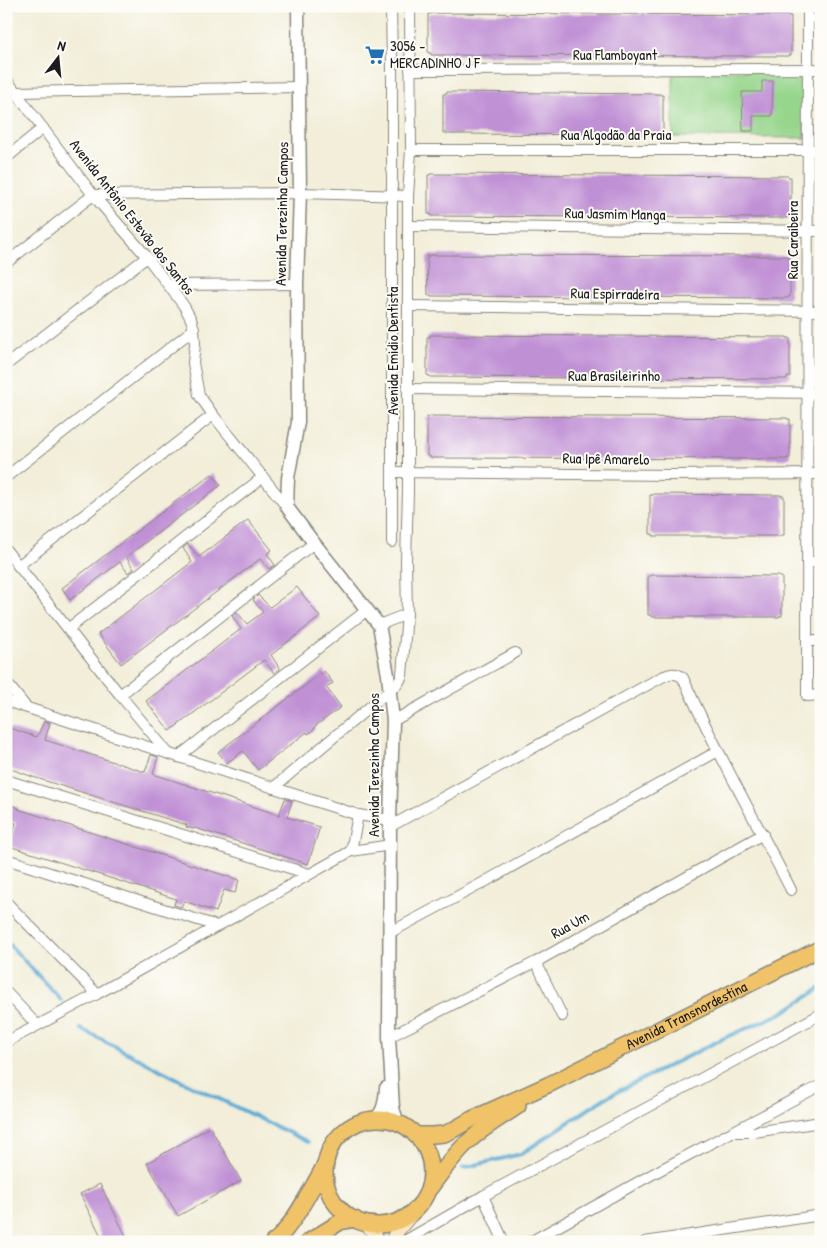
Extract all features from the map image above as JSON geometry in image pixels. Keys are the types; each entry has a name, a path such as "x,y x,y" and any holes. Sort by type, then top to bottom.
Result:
{"main road":[{"name":"Avenida Transnordestina","path":"415,1135 444,1134 472,1119 552,1083 821,948"},
{"name":"Avenida Transnordestina","path":"428,1191 470,1139 552,1083"},
{"path":"273,1242 289,1225 301,1207 327,1161 334,1144 346,1130 356,1124 374,1120 386,1120 404,1127 424,1145 429,1158 431,1178 428,1191 397,1231 392,1242"},
{"path":"327,1161 325,1171 326,1182 332,1197 342,1210 374,1231 377,1242"},
{"path":"308,1242 340,1222 360,1221 381,1225 392,1223 411,1214"}],"street":[{"name":"Avenida Terezinha Campos","path":"298,6 300,193 297,284 298,422 288,478 287,507 379,625 390,690 393,721 389,933 390,1056"},
{"name":"Avenida Emidio Dentista","path":"390,6 392,64 392,542"},
{"name":"Avenida Emidio Dentista","path":"273,788 398,684 402,675 407,614 408,196 411,150 410,6"},
{"name":"Rua Caraibeira","path":"808,6 807,696 821,695"},
{"name":"Rua Flamboyant","path":"410,70 821,69"},
{"name":"Avenida Antônio Estevão dos Santos","path":"6,79 93,195 147,257 184,306 194,329 193,363 199,395 287,507"},
{"path":"16,92 298,87"},
{"path":"6,158 43,128"},
{"name":"Rua Algodão da Praia","path":"411,150 821,150"},
{"path":"6,263 93,195 300,193 408,196"},
{"name":"Rua Jasmim Manga","path":"408,226 821,231"},
{"path":"6,365 147,257"},
{"path":"168,285 297,284"},
{"name":"Rua Espirradeira","path":"408,306 821,311"},
{"path":"6,477 194,329"},
{"name":"Rua Brasileirinho","path":"407,389 821,393"},
{"path":"18,566 214,415"},
{"name":"Rua Ipê Amarelo","path":"392,472 671,475 821,474"},
{"path":"68,629 263,478"},
{"path":"120,695 314,543"},
{"path":"6,550 120,695 173,755"},
{"path":"807,562 821,562"},
{"path":"173,755 367,610"},
{"path":"379,625 407,614"},
{"path":"807,641 821,641"},
{"path":"393,721 515,653"},
{"path":"6,701 358,815 391,823 668,674 678,674 682,678 791,890"},
{"path":"6,682 26,708"},
{"path":"389,933 479,885 718,751"},
{"path":"6,780 309,874"},
{"path":"351,851 358,815"},
{"name":"Rua Um","path":"389,1038 536,962 763,834"},
{"path":"7,1042 97,994 351,851 391,845"},
{"path":"6,859 217,926"},
{"path":"6,902 97,994"},
{"path":"536,962 562,1016"},
{"path":"6,992 37,1025"},
{"path":"403,1242 483,1196 821,1014"},
{"path":"374,1120 383,1109 390,1056"},
{"path":"390,1056 393,1108 398,1124"},
{"path":"530,1242 660,1170 821,1085"},
{"path":"731,1133 754,1132 821,1122"},
{"path":"483,1196 504,1242"},
{"path":"645,1242 821,1215"}],"green space":[{"path":"673,71 805,71 805,138 673,137"}],"building":[{"path":"428,14 788,15 791,16 791,55 431,55 431,53 428,53"},
{"path":"762,81 773,81 772,116 753,116 753,131 743,131 742,92 762,92"},
{"path":"446,92 660,94 663,95 663,134 446,134 443,133 443,94 446,94"},
{"path":"428,175 788,176 791,177 791,216 788,216 788,218 774,218 431,216 431,214 428,214"},
{"path":"427,256 788,256 790,258 790,297 431,296 428,295"},
{"path":"430,335 787,337 790,338 790,377 787,377 787,379 430,377 427,375 427,337 430,337"},
{"path":"427,417 787,418 790,419 790,458 430,458 430,456 427,456"},
{"path":"212,474 221,485 126,557 134,569 128,573 120,562 70,600 62,588"},
{"path":"650,495 781,495 784,496 784,535 653,536 653,534 650,534"},
{"path":"248,520 272,550 267,554 275,565 269,569 260,559 121,664 98,634 192,562 183,548 188,544 199,557"},
{"path":"648,576 779,576 782,577 782,616 651,617 651,615 648,615"},
{"path":"297,587 320,617 271,655 280,669 274,673 264,660 170,731 146,701 241,629 232,616 237,612 247,624 263,612 253,600 258,595 270,607"},
{"path":"324,671 333,683 326,687 341,707 314,727 315,729 308,734 307,732 258,770 243,751 227,763 218,752"},
{"path":"44,721 50,723 45,740 145,772 151,755 158,757 153,774 279,815 285,799 292,801 287,817 320,827 308,864 195,828 186,827 187,825 6,767 6,727 37,737"},
{"path":"6,805 10,807 11,805 18,809 239,880 235,893 224,890 216,912 184,901 181,907 174,905 176,899 9,846 16,823 6,820"},
{"path":"210,1127 241,1181 178,1216 147,1163"},
{"path":"100,1184 129,1242 104,1242 80,1194"}],"waterway":[{"path":"6,941 61,1000"},
{"path":"463,1168 521,1154 605,1098 722,1039 782,1013 821,988"},
{"path":"81,1029 180,1080 308,1142"}],"place":[{"name":"3056 - MERCADINHO J F","path":"375,55"}]}
